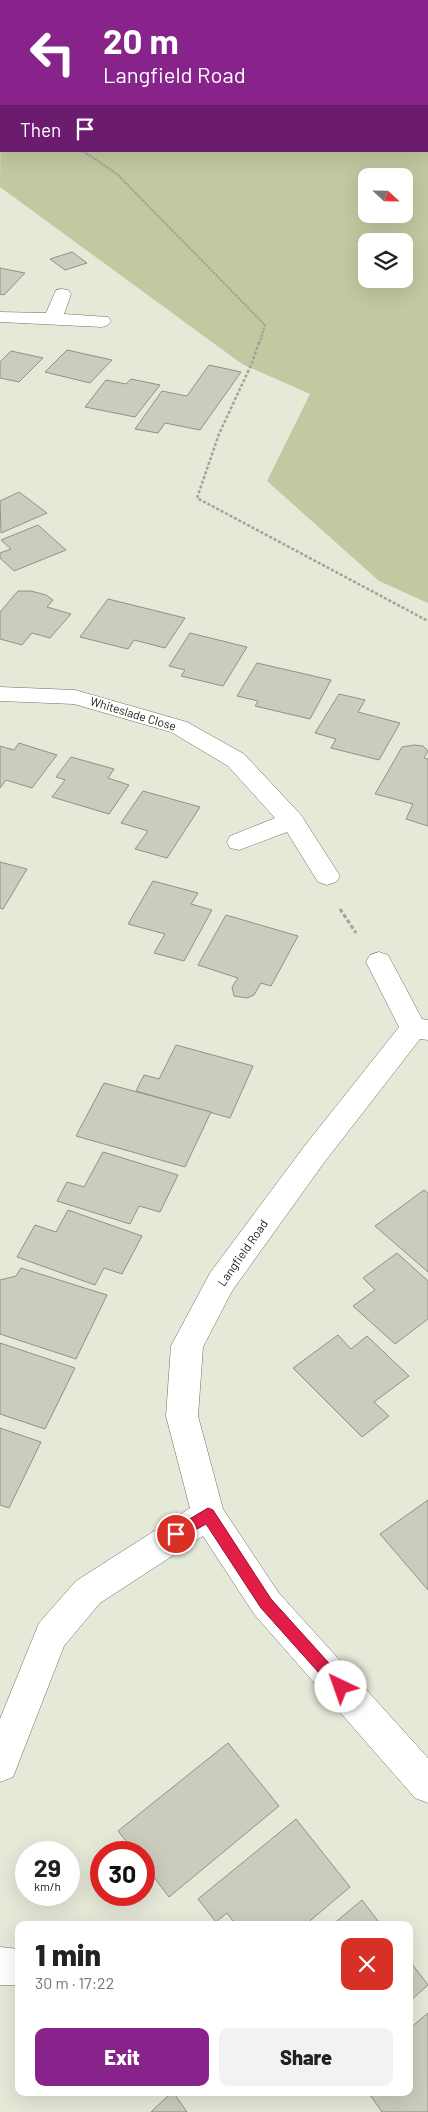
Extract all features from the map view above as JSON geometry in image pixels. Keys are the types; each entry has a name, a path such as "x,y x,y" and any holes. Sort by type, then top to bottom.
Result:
{"street":[{"path":"54,318 62,294"},
{"path":"0,317 102,320"},
{"name":"Whiteslade Close","path":"0,694 75,697 178,727 236,760 292,820 327,876"},
{"path":"239,842 292,820"},
{"name":"Langfield Road","path":"379,962 420,1029 313,1156 221,1282 187,1346 182,1416 208,1515 266,1603 428,1785"},
{"path":"0,1764 51,1635 88,1592 208,1515"}],"path":[{"path":"84,152 117,174 265,325 252,363 219,434 197,498 428,621"},
{"path":"327,876 344,916 379,962"}],"green space":[{"path":"0,152 428,152 428,603 379,581 267,481 310,394 242,364 0,187"}],"building":[{"path":"72,252 87,263 65,270 50,259"},
{"path":"0,268 25,273 4,295 0,294"},
{"path":"67,350 112,360 90,383 45,372"},
{"path":"11,351 43,358 19,382 0,378 0,362"},
{"path":"209,365 241,372 200,430 165,423 158,433 135,429 162,391 187,396"},
{"path":"131,379 160,385 135,417 85,407 106,380 126,384"},
{"path":"19,492 47,513 1,533 0,501"},
{"path":"38,525 66,550 14,571 0,558 0,553 11,549 1,540"},
{"path":"18,591 31,591 46,595 53,600 47,607 71,614 50,638 32,633 22,645 0,639 0,612"},
{"path":"108,599 185,618 165,648 134,640 128,649 80,637"},
{"path":"190,633 247,647 223,686 181,676 185,670 169,666"},
{"path":"257,663 331,680 310,719 255,706 258,701 237,696"},
{"path":"339,694 365,700 358,712 400,723 379,760 331,748 336,739 315,733"},
{"path":"19,743 57,755 32,788 6,780 0,788 0,746 14,750"},
{"path":"423,746 428,751 424,758 428,759 428,826 406,819 413,804 375,794 402,747"},
{"path":"71,757 114,769 108,778 129,785 109,814 52,797 65,780 56,777"},
{"path":"143,791 200,807 167,858 135,849 148,831 121,823"},
{"path":"0,862 27,869 3,909 0,908"},
{"path":"153,881 198,893 191,904 212,910 184,961 154,953 165,934 128,924"},
{"path":"226,915 298,936 271,986 261,983 254,995 247,998 234,996 232,987 238,978 198,965"},
{"path":"176,1045 253,1066 230,1118 136,1091 144,1075 159,1079"},
{"path":"104,1083 211,1112 185,1167 76,1136"},
{"path":"103,1152 178,1175 160,1212 139,1206 130,1224 57,1201 67,1182 84,1187"},
{"path":"424,1190 428,1193 428,1272 375,1226"},
{"path":"68,1210 142,1236 122,1274 104,1268 95,1285 17,1257 35,1225 56,1232"},
{"path":"397,1253 428,1281 428,1319 395,1344 353,1306 375,1290 363,1278"},
{"path":"21,1268 107,1295 76,1359 0,1334 0,1280 16,1276"},
{"path":"338,1335 351,1349 367,1336 409,1376 374,1402 389,1416 362,1437 293,1368"},
{"path":"0,1343 75,1368 45,1429 0,1414"},
{"path":"0,1428 41,1442 9,1508 0,1505"},
{"path":"428,1500 428,1590 380,1534"},
{"path":"228,1743 279,1806 169,1897 155,1879 155,1841 126,1841 118,1831"},
{"path":"296,1819 350,1887 310,1921 233,1921 227,1913 215,1921 198,1899"},
{"path":"362,1900 378,1921 337,1921"},
{"path":"413,1965 428,1985 413,1998"},
{"path":"428,2013 428,2112 382,2112 371,2096 413,2096 413,2026"},
{"path":"168,2096 176,2096 187,2112 151,2112"}],"route":[{"path":"176,1534 208,1515 266,1603 341,1687"}]}
